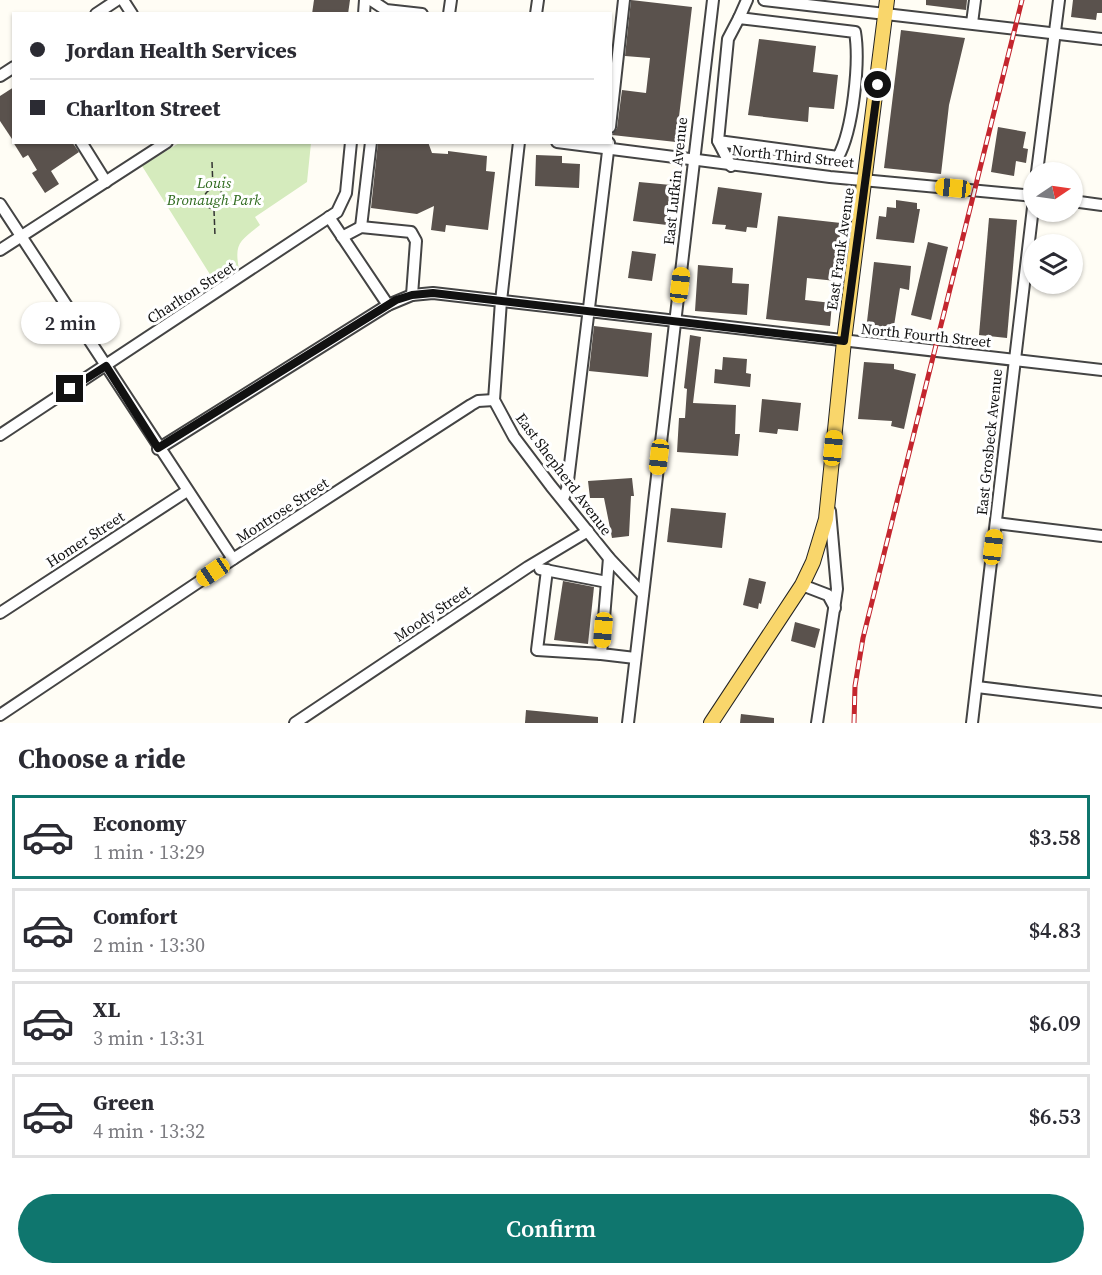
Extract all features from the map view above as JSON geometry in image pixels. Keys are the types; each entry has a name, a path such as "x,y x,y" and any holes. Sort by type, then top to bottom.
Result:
{"main road":[{"name":"East Frank Avenue","path":"713,722 802,585 821,540 887,7"}],"street":[{"path":"99,12 117,0"},
{"path":"371,0 386,10 404,12"},
{"path":"612,109 624,0"},
{"name":"East Lufkin Avenue","path":"628,723 713,0"},
{"path":"731,166 718,141 728,39 747,0"},
{"path":"764,0 798,2 852,10 887,7 972,23 1102,39"},
{"path":"972,23 975,0"},
{"path":"1038,162 1059,0"},
{"path":"830,177 847,141 858,49 852,10"},
{"path":"739,18 855,32"},
{"path":"718,141 838,157"},
{"path":"82,144 106,182"},
{"path":"0,250 164,144"},
{"name":"Charlton Street","path":"0,435 329,217 342,205 346,193 351,144"},
{"path":"361,228 371,144"},
{"path":"494,400 501,301 519,144"},
{"name":"North Third Street","path":"592,144 694,158 731,166 1023,197"},
{"path":"562,499 567,489 609,145"},
{"path":"1083,202 1102,205"},
{"path":"0,204 233,559"},
{"path":"329,217 388,305"},
{"name":"East Grosbeck Avenue","path":"972,723 1031,222"},
{"path":"342,237 361,228 408,231 414,234 416,241 412,295"},
{"path":"158,448 388,305 412,295 433,293 501,301"},
{"name":"North Fourth Street","path":"501,301 1102,370"},
{"name":"East Shepherd Avenue","path":"494,400 514,437 609,558 643,594"},
{"name":"Montrose Street","path":"0,715 233,559 471,405 478,401 494,400"},
{"name":"Homer Street","path":"0,613 187,491"},
{"path":"817,723 835,608 836,569 828,496"},
{"path":"996,523 1102,536"},
{"name":"Moody Street","path":"295,723 528,567 588,531"},
{"path":"602,654 609,558"},
{"path":"528,567 608,582"},
{"path":"547,570 537,650 635,658"},
{"path":"802,585 828,594 835,608"},
{"path":"977,687 1102,702"}],"path":[{"path":"212,162 213,190"},
{"path":"213,190 219,192 223,201 214,209 206,206 204,200 207,192 213,190"},
{"path":"214,209 215,236"}],"green space":[{"name":"Louis Bronaugh Park","path":"177,144 311,144 307,182 255,217 260,225 243,239 238,248 239,269 216,284 142,166"}],"building":[{"path":"314,0 350,0 348,12 312,12"},
{"path":"631,0 692,7 676,142 612,135 617,128 622,90 646,93 650,58 625,56"},
{"path":"926,0 967,0 966,10 926,5"},
{"path":"1073,0 1102,0 1102,13 1097,13 1096,20 1071,17"},
{"path":"901,30 965,38 949,105 941,174 884,168"},
{"path":"759,39 816,46 813,72 838,75 834,109 809,107 808,122 748,115"},
{"path":"12,88 12,139 0,121 0,96"},
{"path":"998,127 1026,132 1023,148 1028,149 1026,162 1016,161 1014,176 991,172"},
{"path":"14,144 73,144 79,152 51,171 59,184 45,193 32,173 37,170 28,155 23,158"},
{"path":"378,144 429,144 432,153 448,154 448,151 487,156 486,171 495,172 488,230 446,225 445,232 431,230 434,206 417,214 371,208"},
{"path":"536,155 562,156 562,163 580,164 579,188 535,186"},
{"path":"639,182 671,185 667,225 633,221"},
{"path":"718,187 762,193 757,228 747,227 746,232 725,229 726,225 712,224"},
{"path":"896,200 917,203 917,209 920,209 914,243 876,239 879,216 886,217 887,207 896,208"},
{"path":"778,216 841,223 836,281 807,278 805,300 832,303 830,326 766,319"},
{"path":"989,218 1017,220 1007,338 979,335"},
{"path":"928,242 948,247 931,320 911,315"},
{"path":"632,251 656,254 652,281 628,278"},
{"path":"874,262 911,266 909,290 900,288 893,332 866,330"},
{"path":"698,265 733,268 732,283 749,284 747,315 695,311"},
{"path":"594,326 652,333 648,377 589,371"},
{"path":"690,335 701,337 693,403 736,405 735,434 740,434 738,456 677,452 679,418 685,418 687,389 684,388"},
{"path":"723,357 747,359 746,373 751,374 750,387 714,383 715,369 722,370"},
{"path":"864,362 894,364 894,369 916,374 904,429 891,426 892,421 858,419"},
{"path":"762,399 801,403 798,431 778,429 777,434 759,432"},
{"path":"632,478 634,496 631,496 629,536 612,538 604,498 590,498 588,481"},
{"path":"671,508 726,513 722,548 667,542"},
{"path":"749,578 766,582 758,609 743,605"},
{"path":"563,581 594,587 588,644 554,640"},
{"path":"795,622 820,629 815,648 791,641"},
{"path":"526,710 598,717 598,723 525,723"},
{"path":"741,714 774,718 774,723 740,723"}],"railway":[{"path":"854,723 855,686 863,638 1022,0"}],"route":[{"path":"70,389 106,366 158,448 396,300 412,295 433,293 844,341 878,85"}]}
